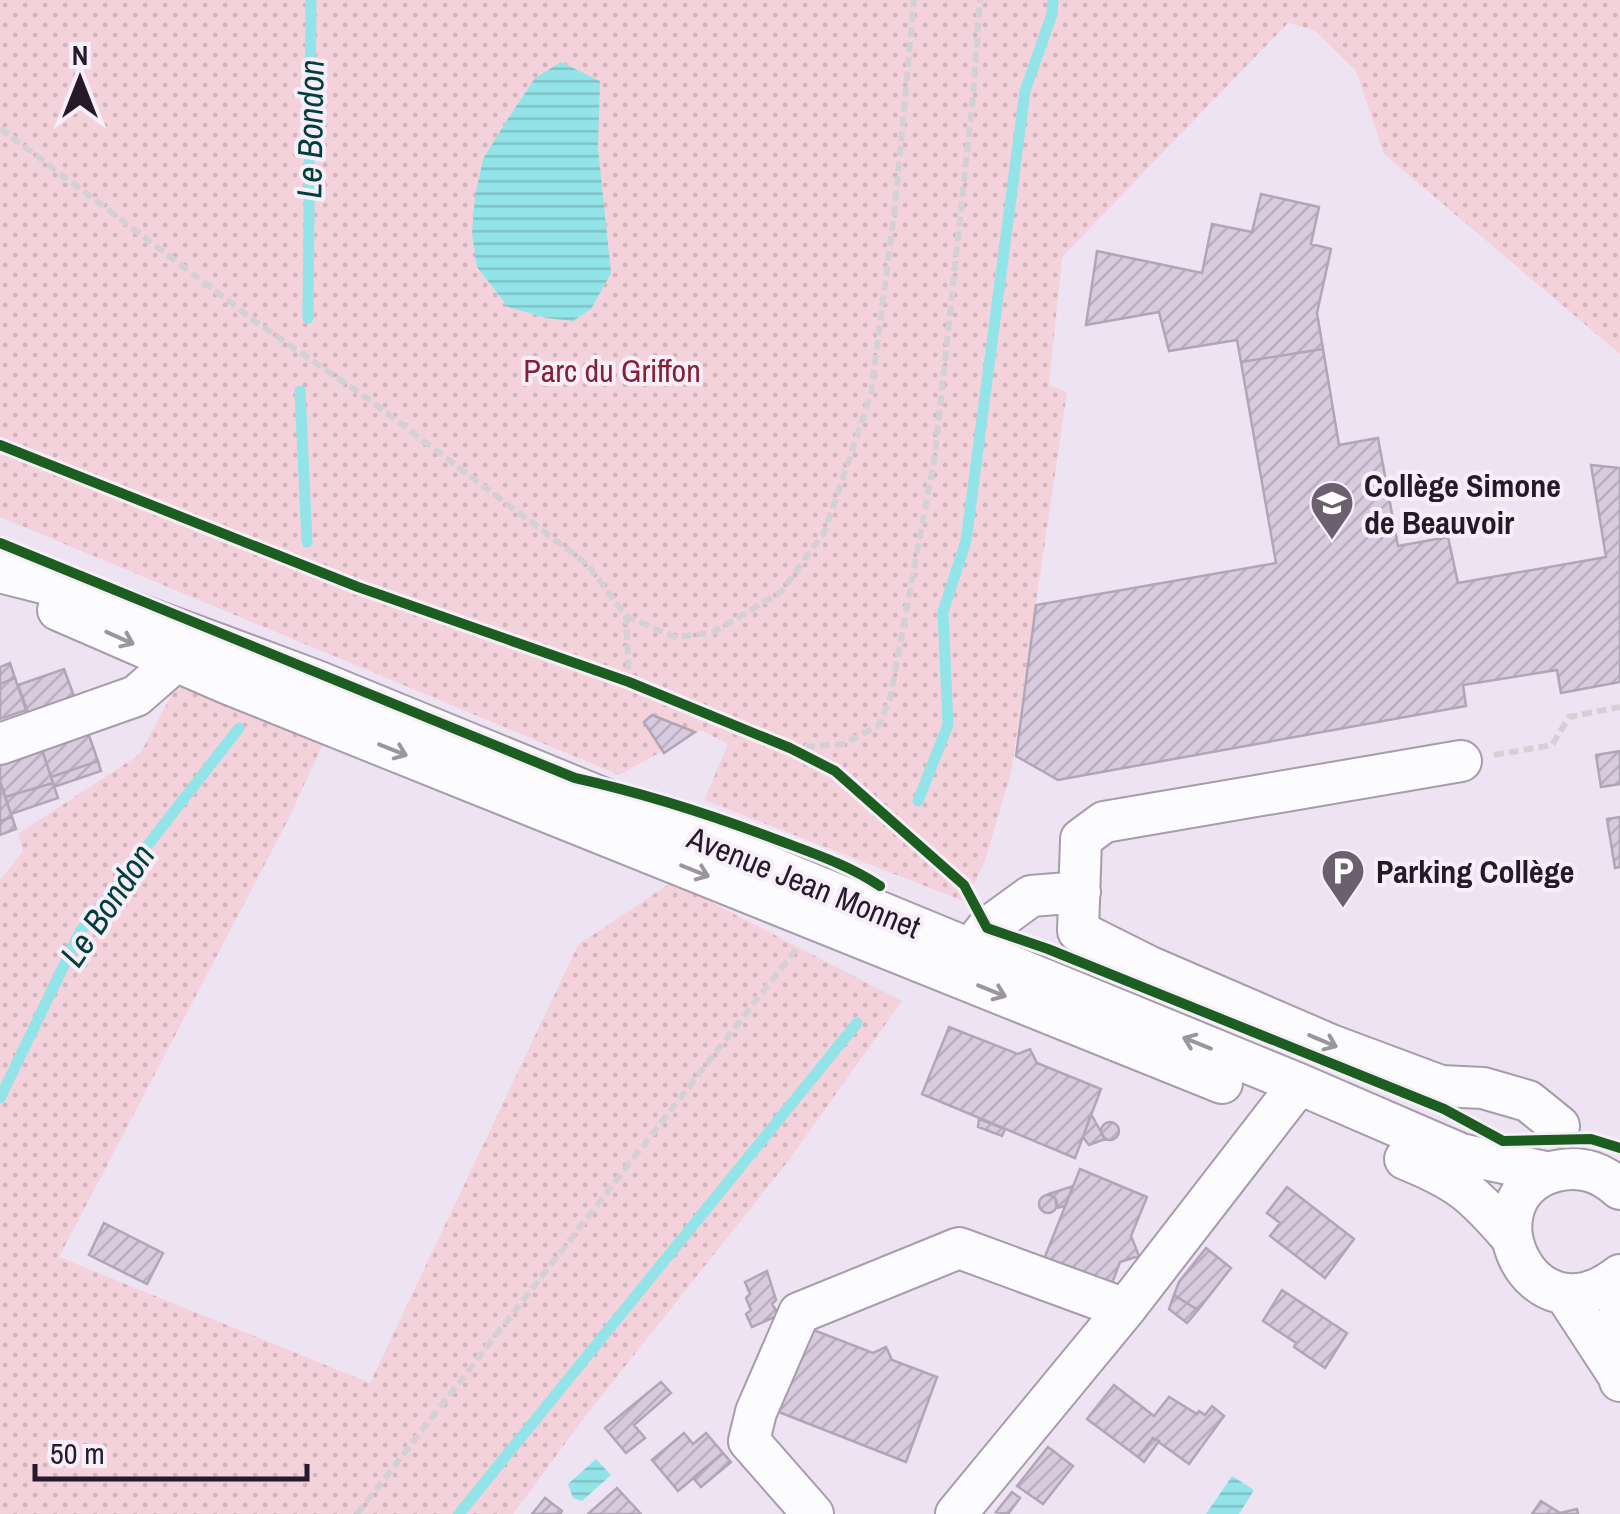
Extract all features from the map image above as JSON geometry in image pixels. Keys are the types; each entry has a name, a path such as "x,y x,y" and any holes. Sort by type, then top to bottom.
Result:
{"street":[{"name":"Avenue Jean Monnet","path":"0,572 78,592 235,668 1291,1096 1461,1154 1550,1173 1588,1170 1620,1188"},
{"name":"Avenue Jean Monnet","path":"0,582 174,662 235,668"},
{"path":"0,744 136,696 174,662"},
{"path":"1461,761 1104,822 1082,839 1078,931 1330,1045 1441,1086 1483,1088 1528,1100 1559,1126"},
{"path":"978,939 1031,896 1080,892"},
{"name":"Avenue Jean Monnet","path":"888,934 978,939 1450,1178 1480,1201 1511,1237 1516,1258 1528,1275 1565,1294"},
{"path":"959,1513 1291,1096"},
{"path":"1511,1237 1512,1217 1520,1198 1533,1183 1550,1173"},
{"path":"812,1514 750,1440 756,1412 799,1313 959,1248 1125,1309"},
{"path":"1565,1294 1585,1294 1620,1275"},
{"path":"1620,1275 1620,1379"},
{"path":"1565,1294 1620,1379"}],"path":[{"path":"0,128 588,565 626,616 674,637 712,634 781,592 825,531 871,394 895,206 914,0"},
{"path":"790,748 844,744 878,726 890,698 935,455 980,0"},
{"path":"626,616 629,682"},
{"path":"1461,761 1552,745 1568,717 1620,707"},
{"path":"357,1514 800,944"}],"green space":[{"name":"Parc du Griffon","path":"0,0 1620,0 1620,354 1384,154 1356,71 1314,30 1288,23 1062,257 1049,385 1067,392 1011,773 985,860 966,902 704,800 728,744 700,730 619,775 0,517"},
{"path":"178,683 323,744 288,820 59,1257 370,1383 578,945 672,882 902,1001 789,1160 587,1414 513,1514 0,1514 0,880 23,851 18,834 140,754"}],"water":[{"path":"561,62 600,81 598,148 611,273 591,309 573,321 508,307 477,267 472,233 483,159 535,78"},
{"path":"596,1459 611,1475 582,1501 573,1498 568,1484"},
{"path":"1232,1476 1254,1490 1239,1514 1206,1514"}],"building":[{"path":"1261,194 1319,207 1311,244 1331,249 1317,313 1323,349 1241,362 1237,340 1169,351 1159,312 1086,325 1097,251 1202,273 1212,224 1252,232"},
{"path":"1323,349 1339,445 1378,438 1398,546 1448,537 1458,583 1606,557 1591,465 1620,468 1620,682 1561,693 1557,670 1463,685 1466,706 1058,780 1016,756 1036,605 1276,563 1241,362"},
{"path":"10,663 15,678 0,684 0,667"},
{"path":"64,669 75,699 29,715 18,685"},
{"path":"15,678 26,710 0,719 0,684"},
{"path":"652,715 695,732 664,753 644,722"},
{"path":"86,727 98,761 51,777 40,743"},
{"path":"42,750 53,783 5,797 0,765"},
{"path":"1620,751 1620,784 1601,787 1596,755"},
{"path":"98,761 101,771 54,787 51,777"},
{"path":"0,781 12,817 0,821"},
{"path":"53,783 58,798 11,814 5,797"},
{"path":"12,817 16,829 0,835 0,821"},
{"path":"1620,817 1620,867 1615,868 1607,819"},
{"path":"949,1027 1018,1054 1030,1049 1037,1063 1101,1089 1075,1158 922,1094"},
{"path":"1091,1114 1105,1139 1089,1145 1083,1137"},
{"path":"979,1119 1005,1129 1002,1136 978,1127"},
{"path":"1110,1122 1119,1131 1110,1140 1101,1131"},
{"path":"1080,1169 1147,1197 1131,1236 1139,1256 1120,1262 1111,1286 1044,1259"},
{"path":"1073,1186 1065,1206 1057,1208 1055,1198 1049,1194"},
{"path":"1287,1187 1354,1239 1325,1278 1270,1236 1280,1223 1267,1213"},
{"path":"1048,1195 1055,1197 1055,1211 1048,1213 1041,1211 1039,1204 1041,1197"},
{"path":"104,1223 163,1253 147,1284 89,1255"},
{"path":"1206,1248 1231,1268 1198,1310 1174,1295 1179,1282"},
{"path":"767,1271 776,1300 772,1304 779,1315 752,1327 746,1314 751,1310 745,1282"},
{"path":"1282,1290 1347,1333 1325,1368 1263,1321"},
{"path":"1174,1295 1198,1310 1187,1323 1169,1309"},
{"path":"803,1326 873,1353 886,1347 892,1360 937,1377 906,1462 771,1409"},
{"path":"661,1382 671,1393 634,1425 645,1438 626,1453 605,1428"},
{"path":"1114,1385 1154,1416 1169,1397 1197,1414 1199,1411 1205,1415 1212,1406 1224,1416 1189,1464 1153,1438 1138,1457 1087,1419"},
{"path":"684,1433 693,1444 706,1433 723,1453 678,1491 652,1460"},
{"path":"1153,1438 1159,1441 1144,1462 1138,1457"},
{"path":"1048,1447 1073,1466 1043,1504 1017,1486"},
{"path":"723,1453 731,1462 701,1487 693,1478"},
{"path":"617,1488 641,1514 588,1514"},
{"path":"1012,1492 1020,1498 1008,1514 996,1512"},
{"path":"545,1498 562,1511 560,1514 532,1514"},
{"path":"1541,1501 1560,1513 1577,1509 1578,1514 1532,1514"}],"waterway":[{"name":"Le Bondon","path":"308,318 311,0"},
{"path":"918,801 948,725 943,612 966,541 1025,91 1052,14 1053,0"},
{"name":"Le Bondon","path":"300,391 307,542"},
{"name":"Le Bondon","path":"0,1098 80,932 239,728"},
{"path":"459,1514 857,1023"}],"cycle path":[{"path":"0,445 358,587 629,682 790,748 835,771 964,885 987,928 1444,1109 1503,1141 1591,1139 1620,1148"},
{"path":"0,543 575,778 725,821 829,860 880,886"}],"place":[{"name":"Collège Simone de Beauvoir","path":"1332,541"},
{"name":"Parking Collège","path":"1343,909"}]}
